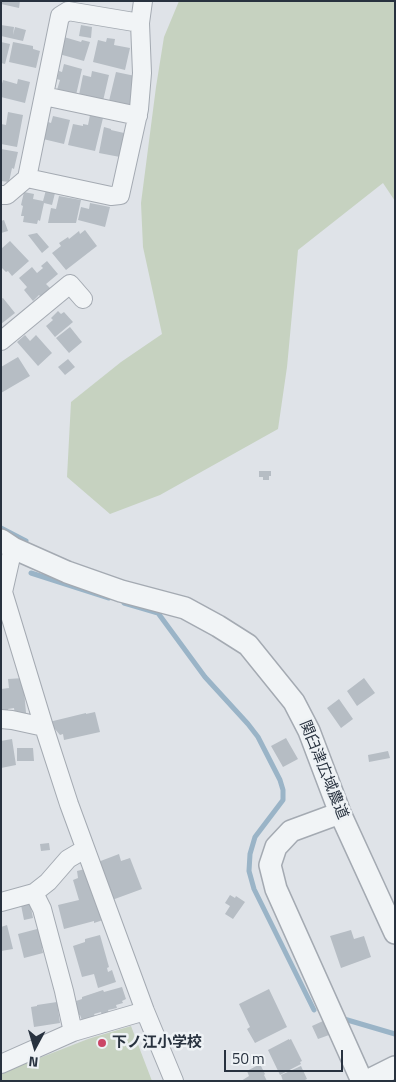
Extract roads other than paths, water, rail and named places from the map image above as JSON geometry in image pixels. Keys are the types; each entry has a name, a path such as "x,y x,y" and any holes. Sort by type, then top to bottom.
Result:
{"street":[{"path":"27,178 111,196 120,195 138,116 142,73 140,23 143,1"},
{"path":"1,195 7,195 27,178 60,16 69,6 140,23"},
{"path":"44,96 138,116"},
{"path":"1,342 70,284 83,298"},
{"path":"7,544 3,592 44,727 85,849 174,1081"},
{"name":"関臼津広域農道","path":"7,544 76,575 121,591 185,608 248,645 294,702 310,731 340,813 395,933"},
{"path":"1,719 44,727"},
{"path":"340,813 290,831 276,847 270,865 276,889 362,1081"},
{"path":"1,902 34,894 48,882 68,859 85,849"},
{"path":"34,894 42,909 73,1032"},
{"path":"1,1064 73,1032 146,1011"},
{"path":"366,1081 395,1067"}],"waterway":[{"path":"1,528 26,541"},
{"path":"31,573 109,598"},
{"path":"124,603 158,613 205,677 258,737 280,780 283,800 255,837 250,854 249,871 254,889 314,1010"},
{"path":"344,1019 395,1034"}],"place":[{"name":"下ノ江小学校","path":"102,1043"}]}
